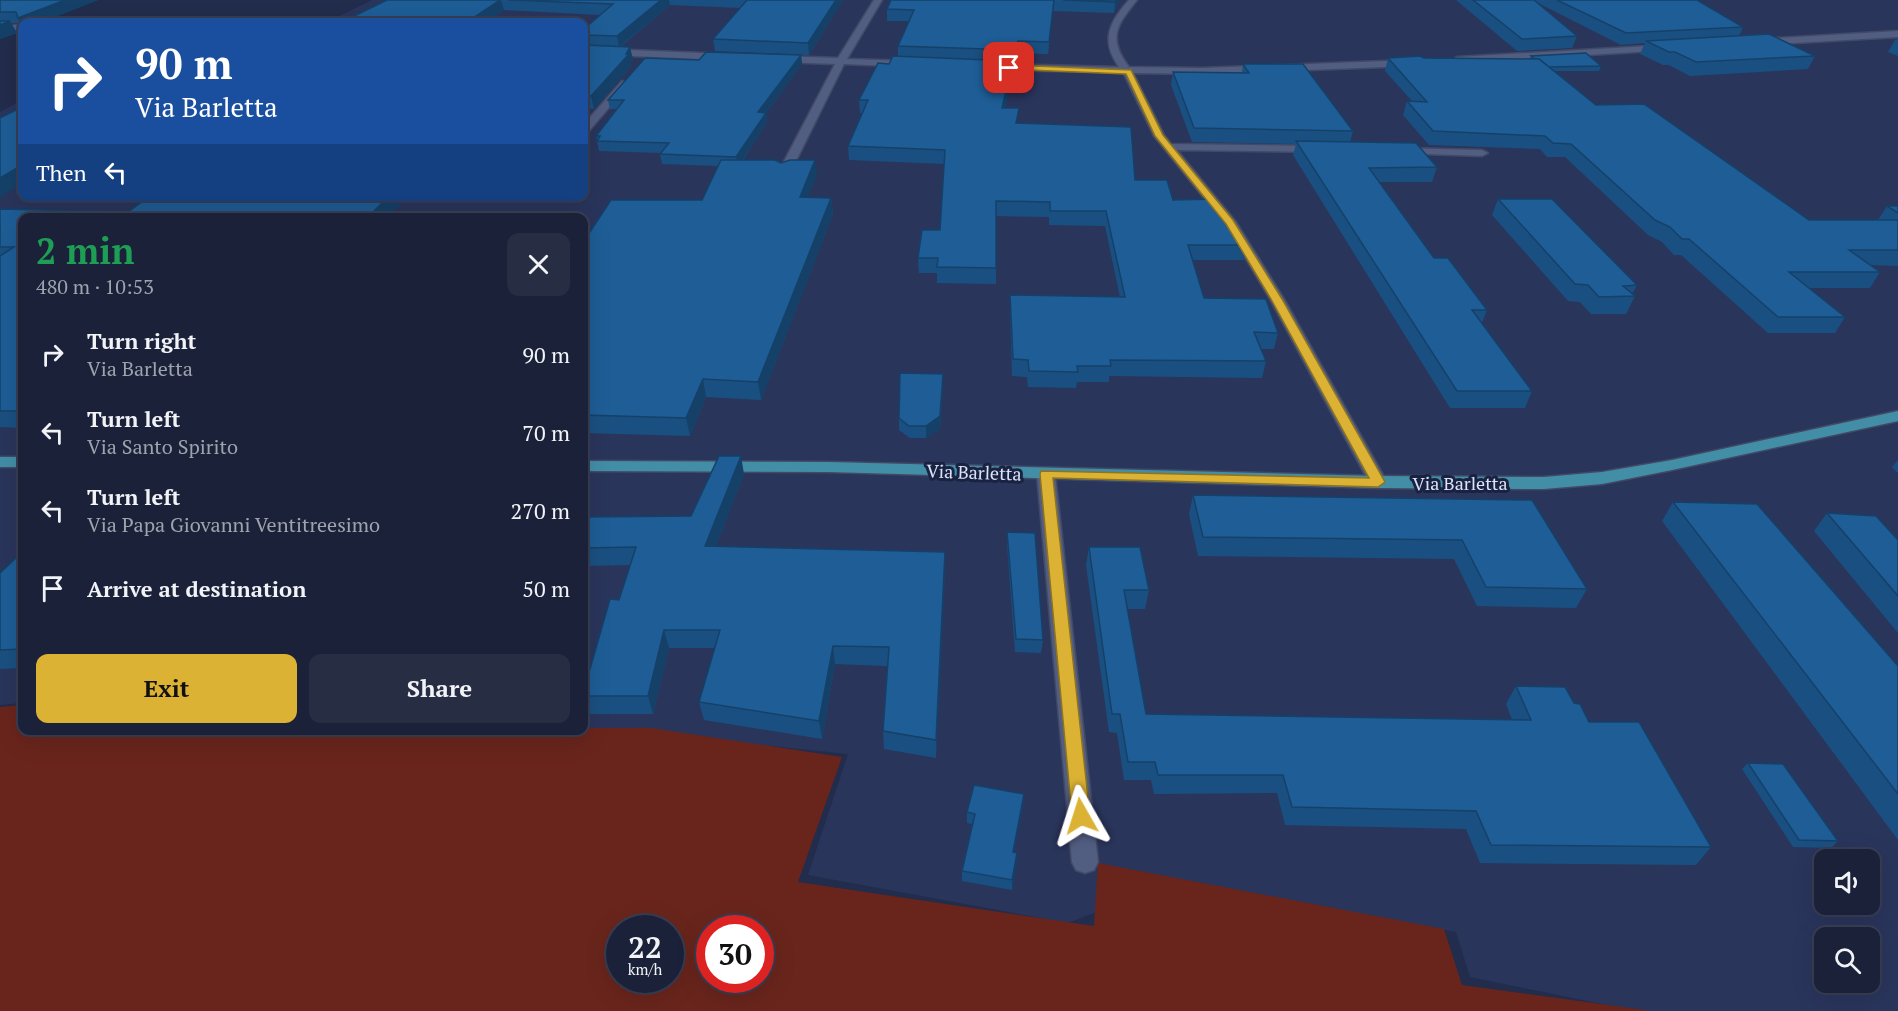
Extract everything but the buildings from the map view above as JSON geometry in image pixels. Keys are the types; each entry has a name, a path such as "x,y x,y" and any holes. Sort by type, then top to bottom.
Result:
{"main road":[{"name":"Via Barletta","path":"588,466 829,467 1378,482 1544,483 1602,478 1898,416"},
{"path":"0,462 18,462"}],"street":[{"path":"784,173 841,61 878,0"},
{"path":"1133,0 1118,17 1111,38 1116,56 1128,72 1159,136 1230,222 1277,299 1378,482"},
{"path":"0,28 18,28"},
{"path":"1746,43 1898,34"},
{"path":"1441,61 1675,47"},
{"path":"588,51 733,57"},
{"path":"642,63 649,54"},
{"path":"769,59 925,64"},
{"path":"973,66 1128,72 1278,70 1418,62"},
{"path":"588,125 635,71"},
{"path":"1169,147 1328,149"},
{"path":"1387,150 1482,153"},
{"path":"1046,474 1085,862"}],"shaded area":[{"path":"372,0 1898,0 1898,1011 1636,1011 1470,977 1456,932 1180,879 1068,923 808,875 848,754 665,735 588,734 588,213 18,213 18,703 0,705 0,112 18,102 18,201 588,201 588,18 335,18"},
{"path":"18,705 18,735 588,735 588,728 651,728 842,757 798,882 1094,926 1098,863 1444,929 1462,985 1652,1011 0,1011 0,707"}],"route":[{"path":"1009,68 1128,72 1159,136 1230,222 1277,299 1378,482 1046,474 1081,816"}]}
